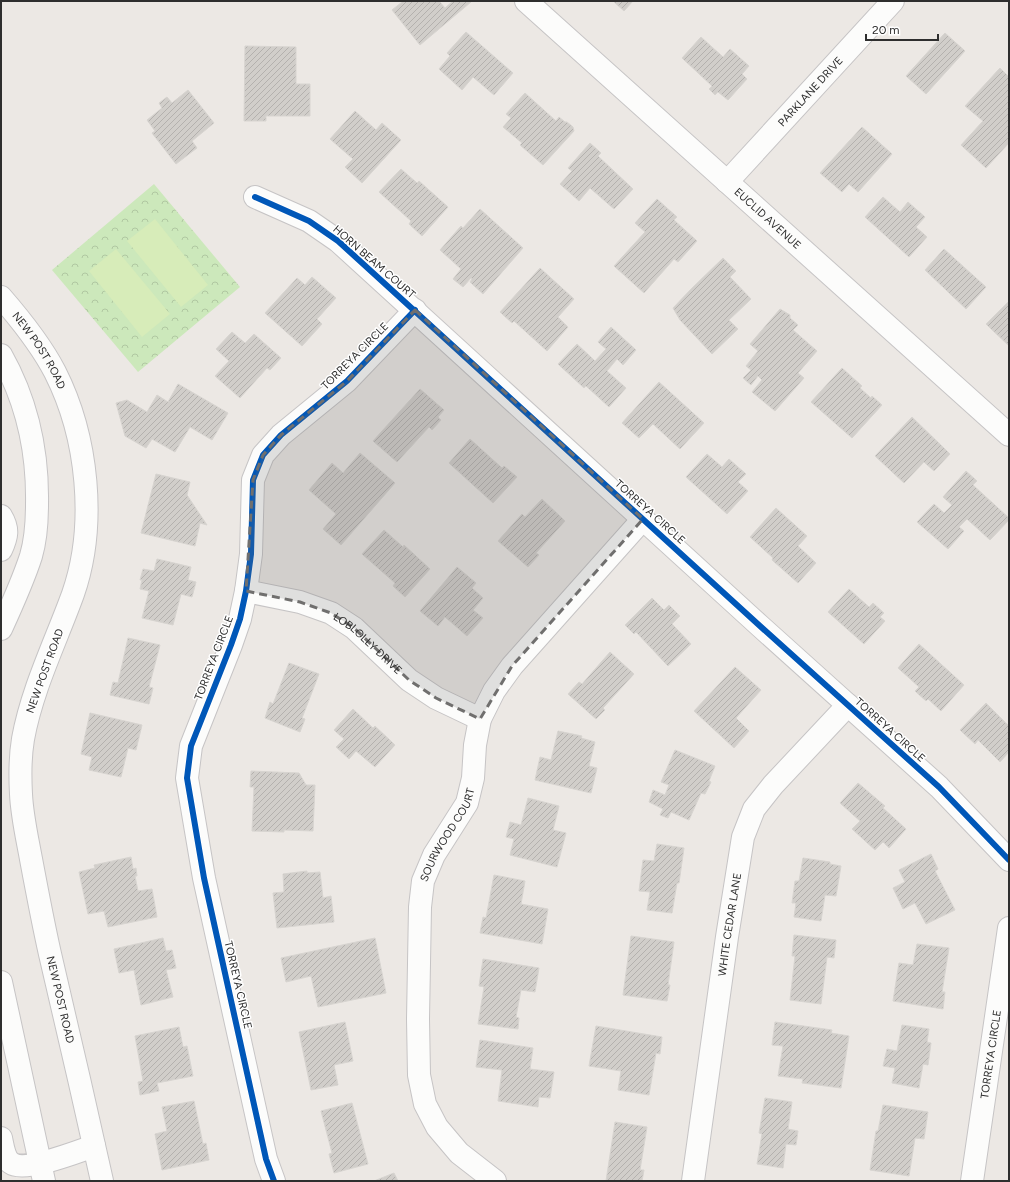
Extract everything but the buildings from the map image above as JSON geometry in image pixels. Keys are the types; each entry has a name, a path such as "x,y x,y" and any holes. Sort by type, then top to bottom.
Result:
{"street":[{"name":"EUCLID AVENUE","path":"526,1 1009,435"},
{"name":"PARKLANE DRIVE","path":"727,182 893,1"},
{"name":"HORN BEAM COURT","path":"255,197 309,221 338,241 415,310"},
{"name":"NEW POST ROAD","path":"1,297 20,318 55,371 68,402 77,430 83,458 86,487 83,554 74,590 31,706 23,740 21,796 24,824 39,904 102,1181"},
{"name":"TORREYA CIRCLE","path":"274,1181 266,1159 204,878 187,778 191,746 240,619 246,591 251,554 253,480 263,455 281,435 347,381 415,310 754,621 939,787 1009,860"},
{"path":"1,355 10,370 28,421 34,447 38,484 37,521 31,554 21,584 1,629"},
{"path":"1,516 7,530 6,538 1,550"},
{"name":"SOURWOOD COURT","path":"495,1181 459,1153 437,1126 425,1104 419,1075 418,1019 420,914 423,881 434,855 467,803 473,778 475,745 480,719 494,691 512,666 643,519"},
{"name":"LOBLOLLY DRIVE","path":"246,591 300,602 331,613 354,628 409,680 436,698 480,719"},
{"name":"WHITE CEDAR LANE","path":"693,1181 742,837 754,809 774,785 848,705"},
{"name":"TORREYA CIRCLE","path":"972,1181 1009,928"},
{"path":"1,982 42,1172"},
{"path":"1,1138 5,1155 10,1162 15,1166 42,1172 94,1146"}],"highlighted area":[{"path":"415,310 643,519 512,666 480,719 436,698 409,680 354,628 331,613 300,602 246,591 253,480 263,455 281,435 347,381"}],"green space":[{"path":"154,184 240,287 138,372 52,270"},
{"path":"155,219 208,285 181,307 127,241"},
{"path":"116,249 170,314 142,337 89,271"}],"cycle path":[{"path":"255,197 309,221 338,241 939,787 1009,860"},
{"path":"274,1181 266,1159 204,878 187,778 191,746 240,619 246,591 251,554 253,480 263,455 281,435 347,381 415,310"}]}
